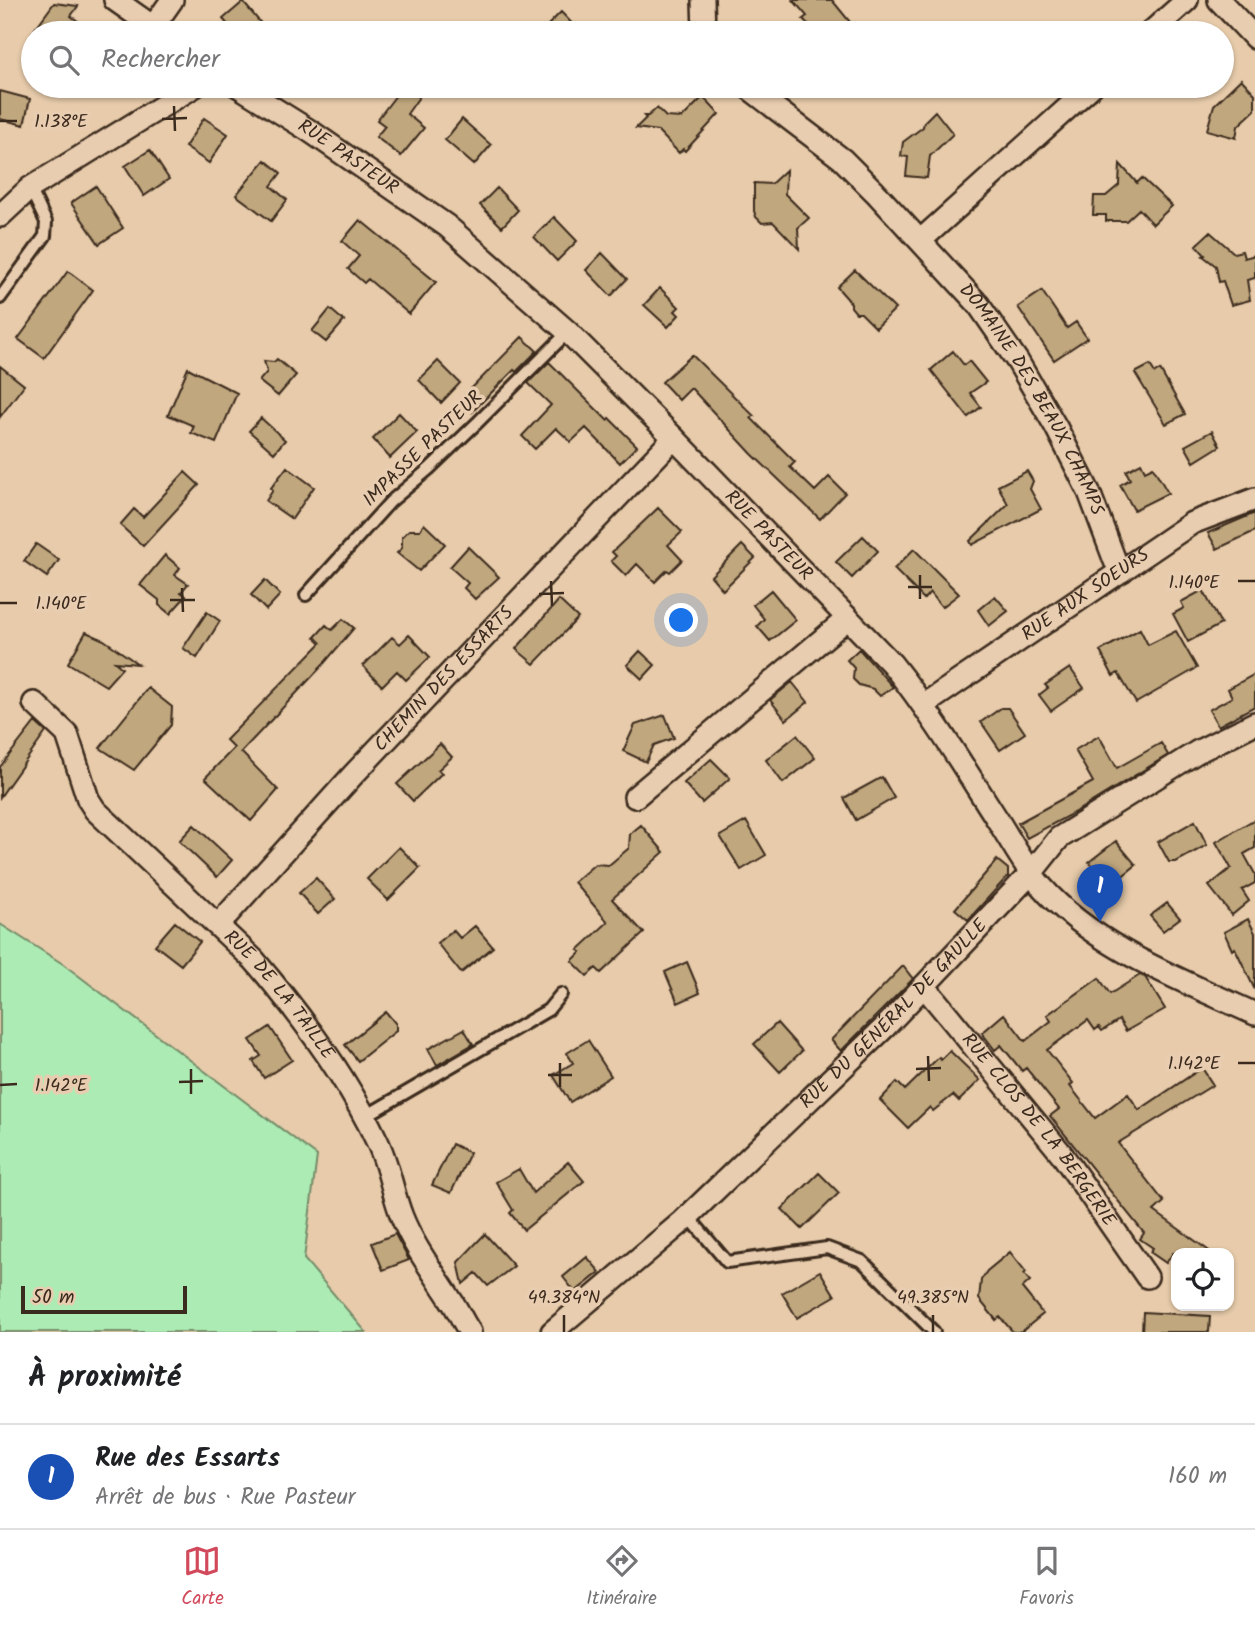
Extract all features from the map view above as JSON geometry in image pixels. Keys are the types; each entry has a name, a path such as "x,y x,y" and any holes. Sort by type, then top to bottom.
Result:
{"street":[{"path":"115,0 145,21"},
{"path":"162,21 172,0"},
{"path":"703,0 704,21"},
{"path":"1163,21 1187,0"},
{"path":"1219,0 1255,38"},
{"path":"0,216 30,188 176,98"},
{"name":"RUE PASTEUR","path":"256,98 310,131 447,226 568,332 674,438 892,664 925,705 1039,884 1066,911 1095,933 1139,958 1255,1014"},
{"name":"DOMAINE DES BEAUX CHAMPS","path":"762,98 842,159 921,240 978,304 1018,362 1056,427 1089,492 1115,561 1122,571"},
{"path":"921,240 1079,98"},
{"name":"CHEMIN DES ESSARTS","path":"218,925 353,775 674,438"},
{"name":"RUE AUX SOEURS","path":"925,705 1192,523 1255,499"},
{"path":"635,797 848,618"},
{"name":"RUE DE LA TAILLE","path":"34,703 67,734 88,799 95,810 254,960 337,1070 385,1159 396,1201 410,1236 470,1332"},
{"name":"RUE DU GÉNÉRAL DE GAULLE","path":"552,1332 688,1216 885,1027 1032,872 1059,838 1197,752 1255,723"},
{"name":"RUE CLOS DE LA BERGERIE","path":"924,986 1061,1153 1147,1277"}],"lane":[{"path":"0,298 45,236 46,222 30,188"},
{"name":"IMPASSE PASTEUR","path":"306,595 390,502 429,469 568,332"},
{"path":"364,1117 548,1010 561,994"},
{"path":"688,1216 727,1262 827,1248 862,1261 934,1332"}],"green space":[{"path":"0,924 63,964 317,1156 304,1259 366,1332 0,1332"}],"building":[{"path":"793,0 832,0 849,21 805,21 803,19 807,16"},
{"path":"243,2 259,21 225,21 223,19"},
{"path":"54,3 78,6 71,16 78,21 41,21"},
{"path":"561,12 570,21 552,21"},
{"path":"1241,79 1255,94 1255,110 1238,126 1236,138 1207,130 1214,105 1221,98 1234,98 1234,86"},
{"path":"0,91 30,99 24,125 0,119"},
{"path":"394,98 418,98 407,114 424,128 401,156 376,137 385,126 377,120"},
{"path":"702,98 719,114 685,151 683,149 679,153 658,131 636,128 646,118 644,116 657,108 666,117 682,118"},
{"path":"935,111 953,134 930,156 927,178 906,176 908,157 901,156 903,142 923,127 924,122"},
{"path":"204,118 228,134 209,163 185,147"},
{"path":"462,119 491,145 474,165 445,140"},
{"path":"150,150 169,179 144,196 125,166"},
{"path":"265,160 281,173 271,186 287,200 271,221 236,195"},
{"path":"1120,164 1137,183 1142,178 1172,206 1153,224 1139,209 1126,221 1106,221 1106,215 1093,215 1094,196 1106,196 1119,185"},
{"path":"786,170 785,194 809,218 798,228 799,249 773,222 762,223 754,211 754,183 771,184"},
{"path":"96,186 123,228 99,244 71,203"},
{"path":"497,188 518,210 502,227 480,205"},
{"path":"554,217 577,241 557,261 534,237"},
{"path":"360,220 436,282 409,314 368,279 364,283 348,269 359,256 342,241"},
{"path":"1210,232 1234,253 1242,251 1244,258 1255,255 1255,278 1247,280 1250,300 1231,305 1223,281 1219,282 1216,266 1203,256 1205,255 1196,245"},
{"path":"602,253 627,279 611,296 586,270"},
{"path":"855,270 895,309 876,328 861,313 856,313 837,287"},
{"path":"68,271 93,290 44,358 18,339"},
{"path":"660,288 679,307 675,311 679,315 668,327 644,305"},
{"path":"1042,291 1067,328 1076,322 1087,338 1054,360 1018,307"},
{"path":"330,309 344,321 326,342 312,331"},
{"path":"522,337 537,351 472,412 460,400"},
{"path":"953,351 964,365 969,361 986,382 970,393 981,407 968,417 931,370"},
{"path":"692,355 754,416 751,418 795,462 790,467 815,491 829,477 845,493 820,519 752,454 691,388 679,400 662,382"},
{"path":"277,359 296,375 278,396 259,381 267,372 264,361 274,362"},
{"path":"438,361 460,383 441,403 419,380"},
{"path":"549,362 637,446 620,463 586,428 571,442 556,428 535,449 522,436 551,405 528,383"},
{"path":"1150,365 1155,373 1160,370 1185,414 1166,424 1135,373"},
{"path":"0,366 24,385 0,417"},
{"path":"188,368 237,393 216,443 191,433 194,426 168,415"},
{"path":"399,413 417,432 390,458 373,439"},
{"path":"261,418 285,440 274,453 249,431"},
{"path":"1212,431 1220,446 1194,462 1185,446"},
{"path":"1141,463 1145,471 1153,467 1168,493 1134,510 1120,485 1130,479 1126,471"},
{"path":"287,467 314,487 292,519 266,501 273,490 271,488"},
{"path":"1027,471 1033,481 1030,489 1041,509 972,545 970,541 1008,504 998,486"},
{"path":"185,472 199,485 143,546 120,525 134,509 143,517"},
{"path":"658,508 682,532 668,545 682,560 655,582 637,564 626,576 611,561 616,556 612,552"},
{"path":"1255,513 1255,531 1217,549 1208,533"},
{"path":"424,524 445,544 419,571 397,553 402,548 402,537 409,530 420,530"},
{"path":"863,536 878,551 852,578 836,562"},
{"path":"36,544 59,560 47,577 24,561"},
{"path":"742,545 755,558 723,590 711,576"},
{"path":"468,547 499,577 475,599 464,588 468,583 450,567"},
{"path":"914,549 959,594 942,607 930,592 924,599 894,569"},
{"path":"165,555 180,568 175,575 188,584 181,592 186,596 170,614 159,605 159,600 140,585"},
{"path":"265,580 280,595 266,610 251,595"},
{"path":"771,590 796,620 770,641 757,626 764,619 753,605"},
{"path":"1203,590 1221,624 1188,642 1173,614 1184,608 1181,602"},
{"path":"995,596 1008,611 989,626 978,610"},
{"path":"559,600 578,618 534,664 516,649"},
{"path":"207,612 220,621 197,658 183,648"},
{"path":"343,619 354,628 241,752 278,790 251,821 205,778 234,748 226,740 321,643 315,637 326,625 332,630"},
{"path":"1140,629 1148,645 1176,631 1197,668 1136,703 1118,673 1113,676 1100,651"},
{"path":"86,632 104,640 138,664 115,662 122,668 106,686 68,663"},
{"path":"409,635 430,657 406,680 397,671 382,686 363,666 392,637 400,644"},
{"path":"859,649 893,687 880,696 873,689 859,685 853,679 854,668 847,660"},
{"path":"640,651 655,665 642,679 627,665"},
{"path":"1070,668 1084,688 1051,711 1039,695 1048,688 1045,685"},
{"path":"1255,674 1255,706 1218,726 1209,710 1232,697 1228,689"},
{"path":"792,682 808,702 786,720 770,700"},
{"path":"148,688 172,707 171,725 134,770 100,748"},
{"path":"1001,708 1008,708 1025,733 1000,750 981,722"},
{"path":"665,715 674,738 654,745 646,762 623,751 635,725"},
{"path":"35,722 46,732 0,797 0,767"},
{"path":"797,735 815,758 783,783 766,760"},
{"path":"1099,736 1117,768 1161,743 1168,755 1027,838 1018,823 1093,782 1075,750"},
{"path":"440,744 452,757 438,770 442,773 413,801 397,784"},
{"path":"711,759 730,778 702,803 684,783"},
{"path":"882,777 894,798 856,820 844,798"},
{"path":"1255,819 1255,848 1244,854 1255,874 1255,883 1242,890 1249,901 1232,915 1209,886 1231,868 1216,842"},
{"path":"746,821 766,855 741,870 720,836"},
{"path":"1195,821 1207,845 1176,862 1169,862 1158,842"},
{"path":"194,825 232,860 217,877 179,841"},
{"path":"641,825 664,852 612,899 644,933 601,973 596,968 587,976 572,961 581,952 578,950 608,922 574,882 595,864 609,865 629,848 630,834"},
{"path":"1116,841 1136,865 1109,887 1089,862"},
{"path":"399,847 420,868 388,900 367,879"},
{"path":"997,860 1008,869 1008,876 968,920 955,909"},
{"path":"316,878 335,899 318,914 299,893"},
{"path":"1167,903 1180,918 1163,931 1150,916"},
{"path":"1248,919 1255,933 1255,990 1235,948 1232,950 1224,932"},
{"path":"175,922 200,942 181,965 155,945"},
{"path":"475,926 493,947 461,973 437,943 453,930 460,938"},
{"path":"687,962 700,993 678,1003 665,972"},
{"path":"903,966 913,979 841,1051 831,1040"},
{"path":"1140,975 1145,977 1165,1009 1126,1031 1119,1020 1102,1031 1099,1027 1095,1030 1088,1020 1047,1050 1073,1083 1070,1086 1095,1118 1128,1094 1139,1110 1202,1068 1213,1085 1118,1143 1164,1202 1154,1211 1205,1248 1171,1248 1171,1256 1166,1263 1150,1252 1153,1248 1140,1239 1144,1233 1050,1116 1059,1109 1026,1068 1022,1071 1001,1045 995,1050 982,1033 1004,1014 1025,1041 1051,1021 1047,1015 1099,978 1110,994"},
{"path":"386,1012 396,1024 396,1031 358,1061 345,1045"},
{"path":"777,1023 802,1051 780,1072 754,1044"},
{"path":"270,1027 292,1060 264,1078 253,1061 261,1056 250,1040"},
{"path":"464,1029 473,1044 437,1065 428,1049"},
{"path":"588,1040 611,1076 570,1102 553,1075 573,1063 567,1053"},
{"path":"950,1051 980,1080 959,1101 953,1095 933,1111 930,1107 908,1128 880,1100 897,1082 905,1090 939,1057 941,1060"},
{"path":"452,1144 470,1153 451,1193 432,1185"},
{"path":"568,1162 584,1181 524,1230 510,1213 513,1210 496,1182 519,1169 533,1193"},
{"path":"819,1173 839,1193 802,1229 782,1209"},
{"path":"395,1234 409,1260 383,1270 372,1243"},
{"path":"485,1234 514,1266 488,1286 476,1273 463,1284 458,1262"},
{"path":"1010,1252 1030,1281 1022,1288 1043,1314 1021,1332 1013,1332 1000,1317 996,1320 979,1299 981,1280 987,1271"},
{"path":"587,1257 600,1272 575,1292 563,1277"},
{"path":"820,1271 835,1296 797,1318 782,1293"},
{"path":"1143,1312 1210,1316 1209,1332 1142,1332"}],"place":[{"name":"Rue des Essarts","path":"1100,922"}]}
